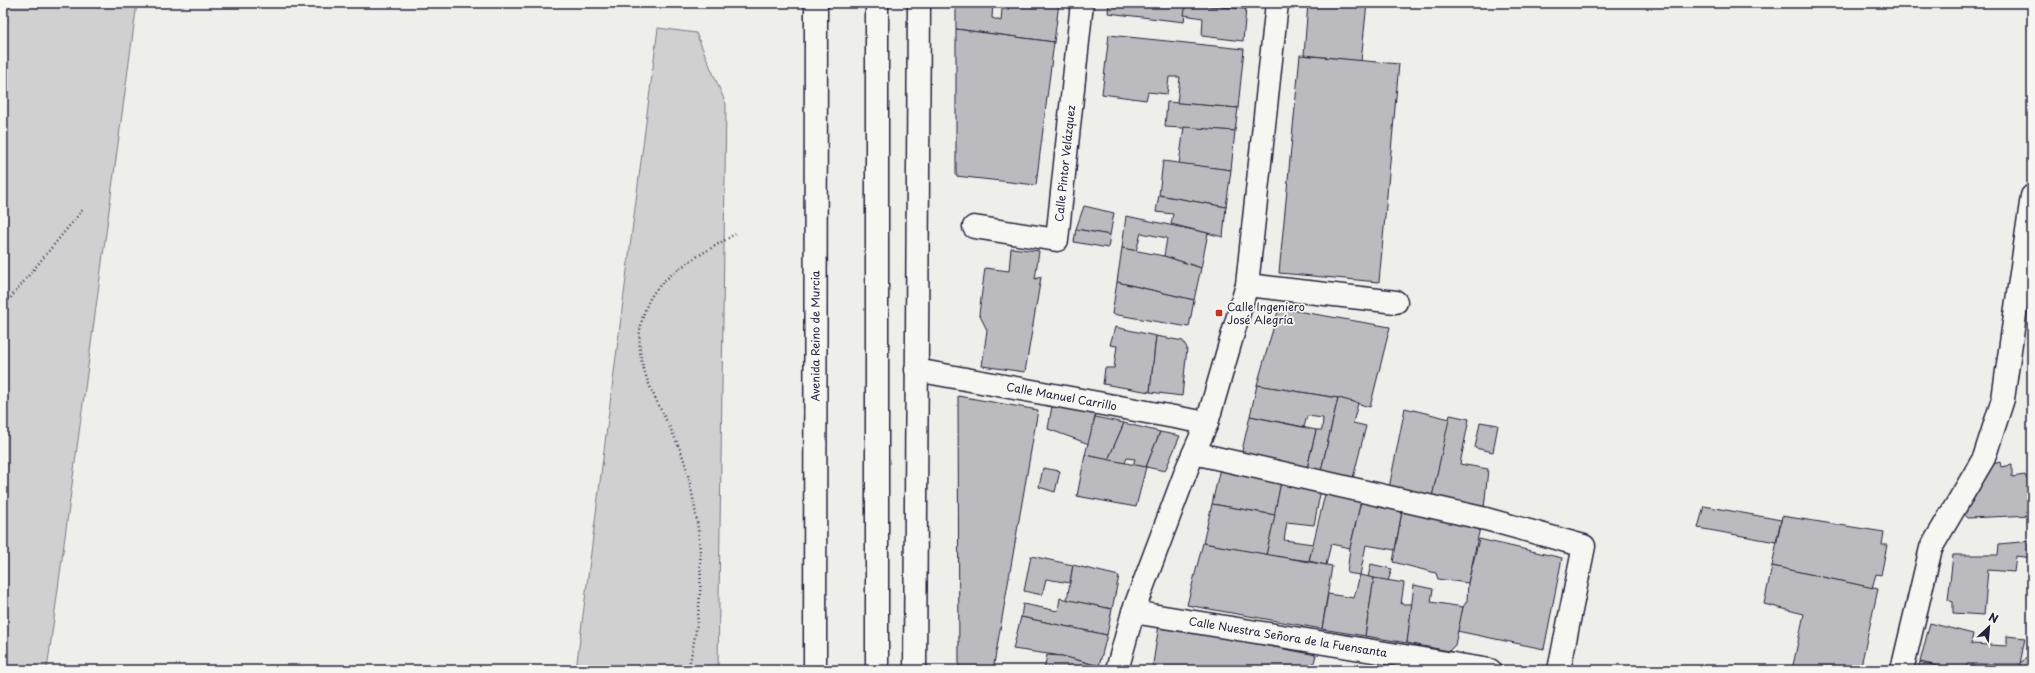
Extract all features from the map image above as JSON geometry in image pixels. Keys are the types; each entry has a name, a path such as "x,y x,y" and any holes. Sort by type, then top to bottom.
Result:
{"street":[{"name":"Avenida Reino de Murcia","path":"815,670 816,3"},
{"path":"877,3 877,670"},
{"path":"914,670 919,3"},
{"name":"Calle Pintor Velázquez","path":"974,227 1057,240 1082,3"},
{"path":"1117,670 1133,612 1207,423 1247,285 1277,3"},
{"path":"1902,670 1931,548 1984,458 2003,399 2032,196"},
{"path":"1247,285 1396,302"},
{"name":"Calle Manuel Carrillo","path":"916,370 1207,423"},
{"path":"1194,453 1486,519 1584,546 1559,670"},
{"name":"Calle Nuestra Señora de la Fuensanta","path":"1133,612 1490,670"}],"path":[{"path":"3,307 84,208"},
{"path":"688,670 697,632 702,585 700,536 692,492 679,448 646,380 639,357 640,332 646,305 658,288 680,269 735,234"},
{"path":"3,298 11,297"}],"shaded area":[{"path":"3,3 137,3 47,670 3,670"},
{"path":"658,28 696,33 726,104 718,670 576,670"}],"building":[{"path":"956,3 993,3 992,18 1001,21 1002,9 1008,10 1009,3 1059,3 1054,42 956,29"},
{"path":"1109,3 1186,4 1184,22 1108,13"},
{"path":"1173,3 1247,3 1246,9"},
{"path":"1308,3 1367,3 1361,61 1304,55"},
{"path":"1186,4 1246,9 1243,41 1202,36 1203,18 1184,15"},
{"path":"956,29 1054,42 1036,185 956,176"},
{"path":"1109,35 1244,49 1238,108 1177,103 1180,77 1169,77 1167,94 1148,92 1146,100 1102,94"},
{"path":"1300,55 1399,64 1379,282 1279,273"},
{"path":"1167,102 1238,108 1235,131 1165,127"},
{"path":"1184,127 1235,131 1231,170 1179,164"},
{"path":"1163,161 1231,170 1226,207 1159,195"},
{"path":"1159,195 1226,207 1223,237 1171,224 1173,214 1156,212"},
{"path":"1084,206 1114,213 1110,235 1076,229"},
{"path":"1126,216 1208,233 1201,268 1164,256 1167,238 1141,233 1136,251 1122,248"},
{"path":"1076,229 1110,235 1108,248 1074,242"},
{"path":"1011,248 1039,251 1035,279 1041,277 1025,372 982,366 987,330 979,314 985,268 1009,271"},
{"path":"1122,248 1164,256 1201,268 1194,300 1117,282"},
{"path":"1117,282 1194,300 1189,327 1112,314"},
{"path":"1279,308 1390,327 1370,407 1338,398 1257,385"},
{"path":"1115,327 1156,336 1150,392 1103,384 1105,368 1114,368 1117,346 1110,345"},
{"path":"1156,336 1183,341 1187,348 1182,396 1150,392"},
{"path":"1257,385 1338,398 1321,471 1307,468 1316,430 1322,430 1323,418 1307,416 1304,427 1250,416"},
{"path":"958,396 1038,410 993,670 959,670"},
{"path":"1338,398 1358,403 1353,423 1366,426 1353,478 1321,471"},
{"path":"1053,400 1096,413 1089,444 1048,429"},
{"path":"1405,408 1450,419 1432,497 1389,488"},
{"path":"1450,415 1469,419 1460,464 1488,469 1484,509 1432,497"},
{"path":"1250,416 1316,430 1307,468 1241,455"},
{"path":"1095,417 1124,423 1108,460 1085,455"},
{"path":"1480,422 1498,425 1493,452 1475,448"},
{"path":"1124,423 1160,432 1146,467 1133,465 1135,459 1127,458 1125,463 1108,460"},
{"path":"1160,432 1180,436 1165,471 1146,467"},
{"path":"1085,455 1146,467 1136,507 1077,496"},
{"path":"2000,462 2001,467 2012,465 2012,477 2025,475 2026,478 2032,477 2032,515 1968,518 1964,514 1990,465"},
{"path":"1043,468 1060,471 1055,492 1039,487"},
{"path":"1220,468 1281,482 1275,515 1212,504"},
{"path":"1281,482 1321,489 1314,525 1287,522 1284,540 1313,544 1309,561 1266,555"},
{"path":"1326,490 1362,497 1350,548 1331,544 1326,565 1309,561"},
{"path":"1362,497 1403,506 1395,550 1366,545 1360,575 1347,573 1350,548"},
{"path":"1212,504 1275,515 1266,555 1203,543"},
{"path":"1403,506 1481,523 1468,583 1438,579 1436,573 1393,562"},
{"path":"1704,506 1781,520 1776,542 1698,528"},
{"path":"1782,516 1884,532 1882,545 1887,545 1881,575 1876,574 1872,588 1772,566"},
{"path":"1479,539 1562,558 1544,649 1457,631 1463,607 1467,601 1468,583"},
{"path":"2032,541 2032,558 2016,556 2014,572 1988,570 1984,615 1953,613 1953,602 1948,600 1953,555 1998,555 1999,544"},
{"path":"1203,543 1332,566 1322,629 1187,605"},
{"path":"1031,556 1073,565 1070,583 1046,579 1042,595 1024,591"},
{"path":"1371,564 1392,569 1388,581 1368,577"},
{"path":"1073,565 1119,576 1112,609 1067,600"},
{"path":"1772,566 1878,589 1860,670 1792,670 1804,614 1764,604"},
{"path":"1360,575 1374,578 1365,636 1322,629 1328,594 1354,598"},
{"path":"1374,578 1404,583 1401,604 1412,604 1407,643 1365,636"},
{"path":"1414,585 1433,589 1431,602 1463,607 1455,645 1449,651 1407,643"},
{"path":"1060,598 1112,609 1107,635 1021,617 1023,604 1058,611"},
{"path":"1021,617 1107,635 1099,666 1062,656 1013,649"},
{"path":"1930,623 1973,634 1971,644 2007,646 2007,636 2025,638 2020,664 1967,664 1965,670 1954,670 1920,662"},
{"path":"1159,625 1316,655 1312,670 1152,670"},
{"path":"2032,654 2032,670 2019,670 2020,663"},
{"path":"1047,655 1062,656 1099,666 1098,670 1044,670"},
{"path":"1920,662 1954,670 1918,670"}],"place":[{"name":"Calle Ingeniero José Alegría","path":"1219,313"}]}
